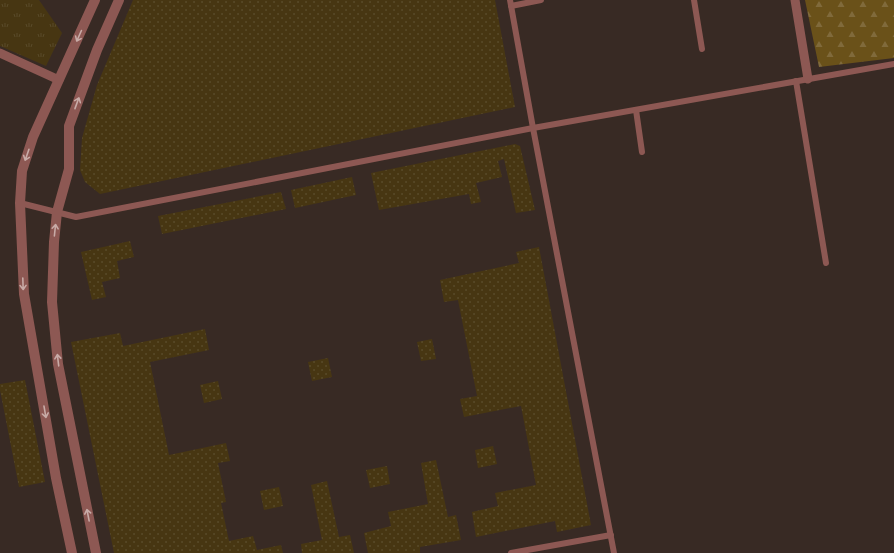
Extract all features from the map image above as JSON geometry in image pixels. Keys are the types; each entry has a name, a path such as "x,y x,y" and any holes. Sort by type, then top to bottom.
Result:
{"street":[{"path":"72,553 56,478 24,294 20,203 22,171 33,137 95,0"},
{"path":"96,553 58,364 52,302 54,242 57,212 69,169 69,126 97,50 119,0"},
{"path":"795,0 808,79"},
{"path":"0,53 59,80"}],"lane":[{"path":"541,0 510,3 614,553"},
{"path":"694,0 702,49"},
{"path":"20,203 76,217 533,128 894,64"},
{"path":"796,81 826,263"},
{"path":"636,110 642,152"},
{"path":"511,553 611,535"}],"green space":[{"path":"0,0 39,0 62,33 46,66 0,46"},
{"path":"133,0 495,0 515,107 100,194 85,182 80,170 82,138 97,85"},
{"path":"805,0 894,0 894,58 819,67"},
{"path":"515,144 520,146 535,210 516,213 504,159 498,161 502,177 476,183 481,202 471,204 469,194 379,210 371,173"},
{"path":"352,177 356,195 295,208 291,190"},
{"path":"281,192 286,209 162,234 158,216"},
{"path":"130,241 134,257 117,261 120,278 102,282 106,297 92,300 81,252"},
{"path":"539,247 591,525 557,532 555,521 476,537 472,512 498,506 495,493 536,485 521,406 464,417 460,399 477,396 458,300 444,302 440,280 519,263 516,252"},
{"path":"205,329 209,350 150,362 169,455 226,443 230,461 218,463 226,502 221,503 229,541 253,536 257,550 281,545 283,553 114,553 71,342 120,333 123,346"},
{"path":"432,339 436,359 421,361 417,342"},
{"path":"328,358 332,377 312,381 308,362"},
{"path":"25,380 45,482 19,487 0,384"},
{"path":"218,381 222,399 204,403 200,385"},
{"path":"493,446 497,464 478,468 475,450"},
{"path":"436,460 448,517 456,515 461,540 420,547 420,553 368,553 364,533 391,526 388,512 428,504 421,463"},
{"path":"387,466 390,484 370,488 366,470"},
{"path":"327,481 339,537 350,535 354,553 302,553 301,544 322,540 311,485"},
{"path":"279,487 283,506 264,510 260,491"}]}
